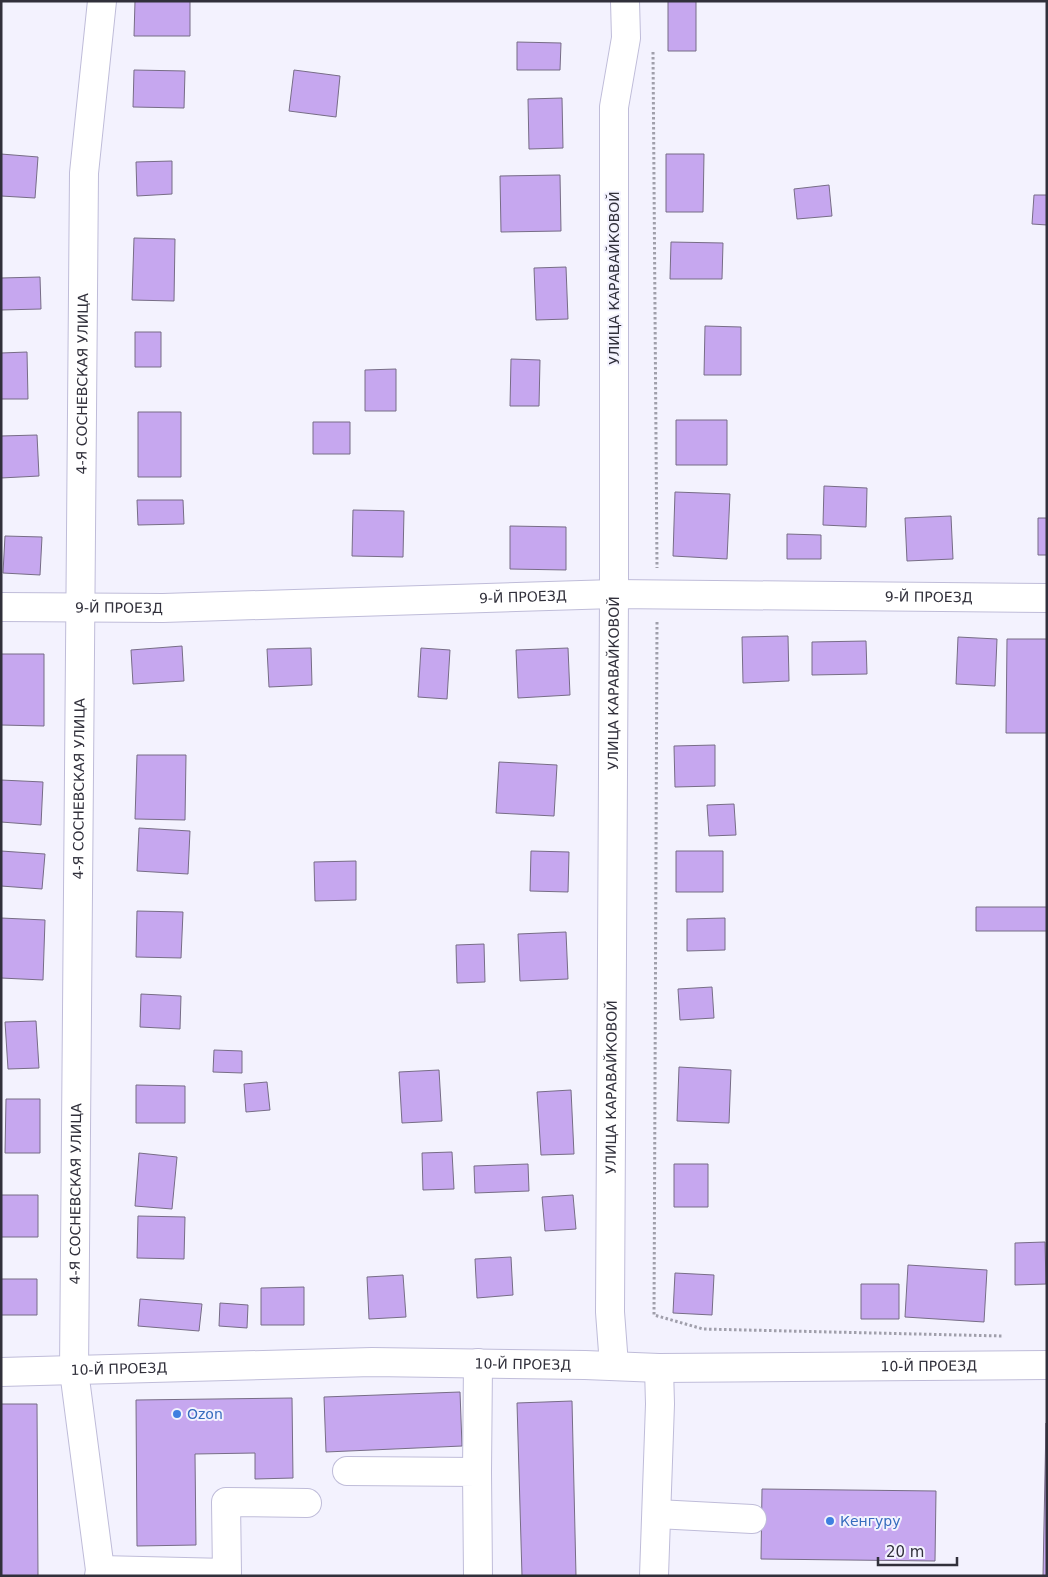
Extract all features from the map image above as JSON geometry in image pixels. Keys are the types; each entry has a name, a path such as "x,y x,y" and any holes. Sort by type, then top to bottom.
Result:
{"street":[{"name":"4-Я СОСНЕВСКАЯ УЛИЦА","path":"100,1573 74,1370 84,173 102,1"},
{"name":"УЛИЦА КАРАВАЙКОВОЙ","path":"614,1366 610,1312 614,594 614,106 626,38 625,1"},
{"name":"9-Й ПРОЕЗД","path":"1,608 173,608 614,594 1047,598"},
{"name":"10-Й ПРОЕЗД","path":"1,1372 372,1362 659,1368 1047,1365"},
{"path":"478,1363 478,1576"},
{"path":"654,1576 660,1404 659,1368"},
{"path":"347,1471 477,1472"},
{"path":"100,1573 227,1573 226,1502 307,1503"},
{"path":"657,1514 752,1519"}],"path":[{"path":"653,51 657,595 654,1315 704,1329 1008,1336"}],"building":[{"path":"135,1 190,1 190,36 134,36"},
{"path":"668,1 696,1 696,51 668,51"},
{"path":"517,42 561,43 560,70 517,70"},
{"path":"134,70 185,71 184,108 133,107"},
{"path":"294,70 340,76 336,117 289,111"},
{"path":"562,98 563,148 529,149 528,99"},
{"path":"1,154 38,157 35,198 1,196"},
{"path":"666,154 704,154 703,212 666,212"},
{"path":"172,161 172,194 137,196 136,162"},
{"path":"560,175 561,231 501,232 500,176"},
{"path":"829,185 832,216 797,219 794,189"},
{"path":"1034,195 1047,195 1047,225 1032,224"},
{"path":"134,238 175,239 174,301 132,300"},
{"path":"671,242 723,243 722,279 670,279"},
{"path":"566,267 568,319 536,320 534,268"},
{"path":"40,277 41,309 1,310 1,278"},
{"path":"705,326 741,327 741,375 704,375"},
{"path":"135,332 161,332 161,367 135,367"},
{"path":"27,352 28,399 1,399 1,353"},
{"path":"511,359 540,360 539,406 510,406"},
{"path":"396,369 396,411 365,411 365,370"},
{"path":"138,412 181,412 181,477 138,477"},
{"path":"676,420 727,420 727,465 676,465"},
{"path":"313,422 350,422 350,454 313,454"},
{"path":"37,435 39,476 1,478 1,436"},
{"path":"824,486 867,488 866,527 823,525"},
{"path":"675,492 730,494 727,559 673,556"},
{"path":"137,500 183,500 184,524 138,525"},
{"path":"353,510 404,511 403,557 352,556"},
{"path":"951,516 953,559 907,561 905,518"},
{"path":"1038,518 1047,518 1047,555 1038,555"},
{"path":"510,526 566,527 566,570 510,569"},
{"path":"787,534 821,535 821,559 787,559"},
{"path":"5,536 42,537 40,575 3,573"},
{"path":"788,636 789,681 743,683 742,637"},
{"path":"958,637 997,639 995,686 956,684"},
{"path":"1007,639 1047,639 1047,733 1006,733"},
{"path":"866,641 867,674 812,675 812,642"},
{"path":"182,646 184,681 133,684 131,650"},
{"path":"311,648 312,685 269,687 267,649"},
{"path":"421,648 450,650 447,699 418,697"},
{"path":"568,648 570,695 518,698 516,650"},
{"path":"1,654 44,654 44,726 1,725"},
{"path":"715,745 715,786 675,787 674,746"},
{"path":"137,755 186,755 185,820 135,819"},
{"path":"499,762 557,765 554,816 496,813"},
{"path":"1,780 43,782 41,825 1,822"},
{"path":"734,804 736,835 709,836 707,805"},
{"path":"139,828 190,831 188,874 137,871"},
{"path":"1,851 45,854 42,889 1,886"},
{"path":"531,851 569,852 568,892 530,891"},
{"path":"676,851 723,851 723,892 676,892"},
{"path":"356,861 356,900 315,901 314,862"},
{"path":"976,907 1047,907 1047,931 976,931"},
{"path":"137,911 183,912 181,958 136,957"},
{"path":"1,918 45,920 43,980 1,978"},
{"path":"725,918 725,950 687,951 687,919"},
{"path":"566,932 568,979 520,981 518,934"},
{"path":"484,944 485,982 457,983 456,945"},
{"path":"712,987 714,1018 680,1020 678,989"},
{"path":"141,994 181,996 180,1029 140,1027"},
{"path":"36,1021 39,1068 8,1069 5,1022"},
{"path":"214,1050 242,1051 242,1073 213,1072"},
{"path":"679,1067 731,1070 729,1123 677,1121"},
{"path":"439,1070 442,1121 402,1123 399,1072"},
{"path":"267,1082 270,1110 246,1112 244,1084"},
{"path":"136,1085 185,1086 185,1123 136,1123"},
{"path":"571,1090 574,1154 541,1155 537,1092"},
{"path":"6,1099 40,1099 40,1153 5,1153"},
{"path":"452,1152 454,1189 423,1190 422,1153"},
{"path":"139,1153 177,1157 172,1209 135,1206"},
{"path":"528,1164 529,1191 475,1193 474,1166"},
{"path":"674,1164 708,1164 708,1207 674,1207"},
{"path":"1,1195 38,1195 38,1237 1,1237"},
{"path":"573,1195 576,1229 545,1231 542,1197"},
{"path":"138,1216 185,1217 184,1259 137,1258"},
{"path":"1045,1242 1046,1284 1015,1285 1015,1243"},
{"path":"511,1257 513,1295 477,1298 475,1259"},
{"path":"908,1265 987,1270 984,1322 905,1317"},
{"path":"675,1273 714,1275 712,1315 673,1313"},
{"path":"403,1275 406,1317 369,1319 367,1277"},
{"path":"1,1279 37,1279 37,1315 1,1315"},
{"path":"861,1284 899,1284 899,1319 861,1319"},
{"path":"304,1287 304,1325 261,1325 261,1288"},
{"path":"140,1299 202,1304 199,1331 138,1326"},
{"path":"220,1303 248,1305 247,1328 219,1326"},
{"path":"460,1392 462,1446 326,1452 324,1397"},
{"path":"292,1398 293,1478 255,1479 255,1453 195,1454 196,1545 137,1546 136,1400"},
{"path":"572,1401 576,1576 522,1576 517,1403"},
{"path":"1,1404 37,1404 38,1576 1,1576"},
{"path":"1046,1423 1047,1576 1043,1576"},
{"path":"762,1489 936,1491 935,1561 761,1559"}],"place":[{"name":"Ozon","path":"177,1414"},
{"name":"Кенгуру","path":"830,1521"}]}
